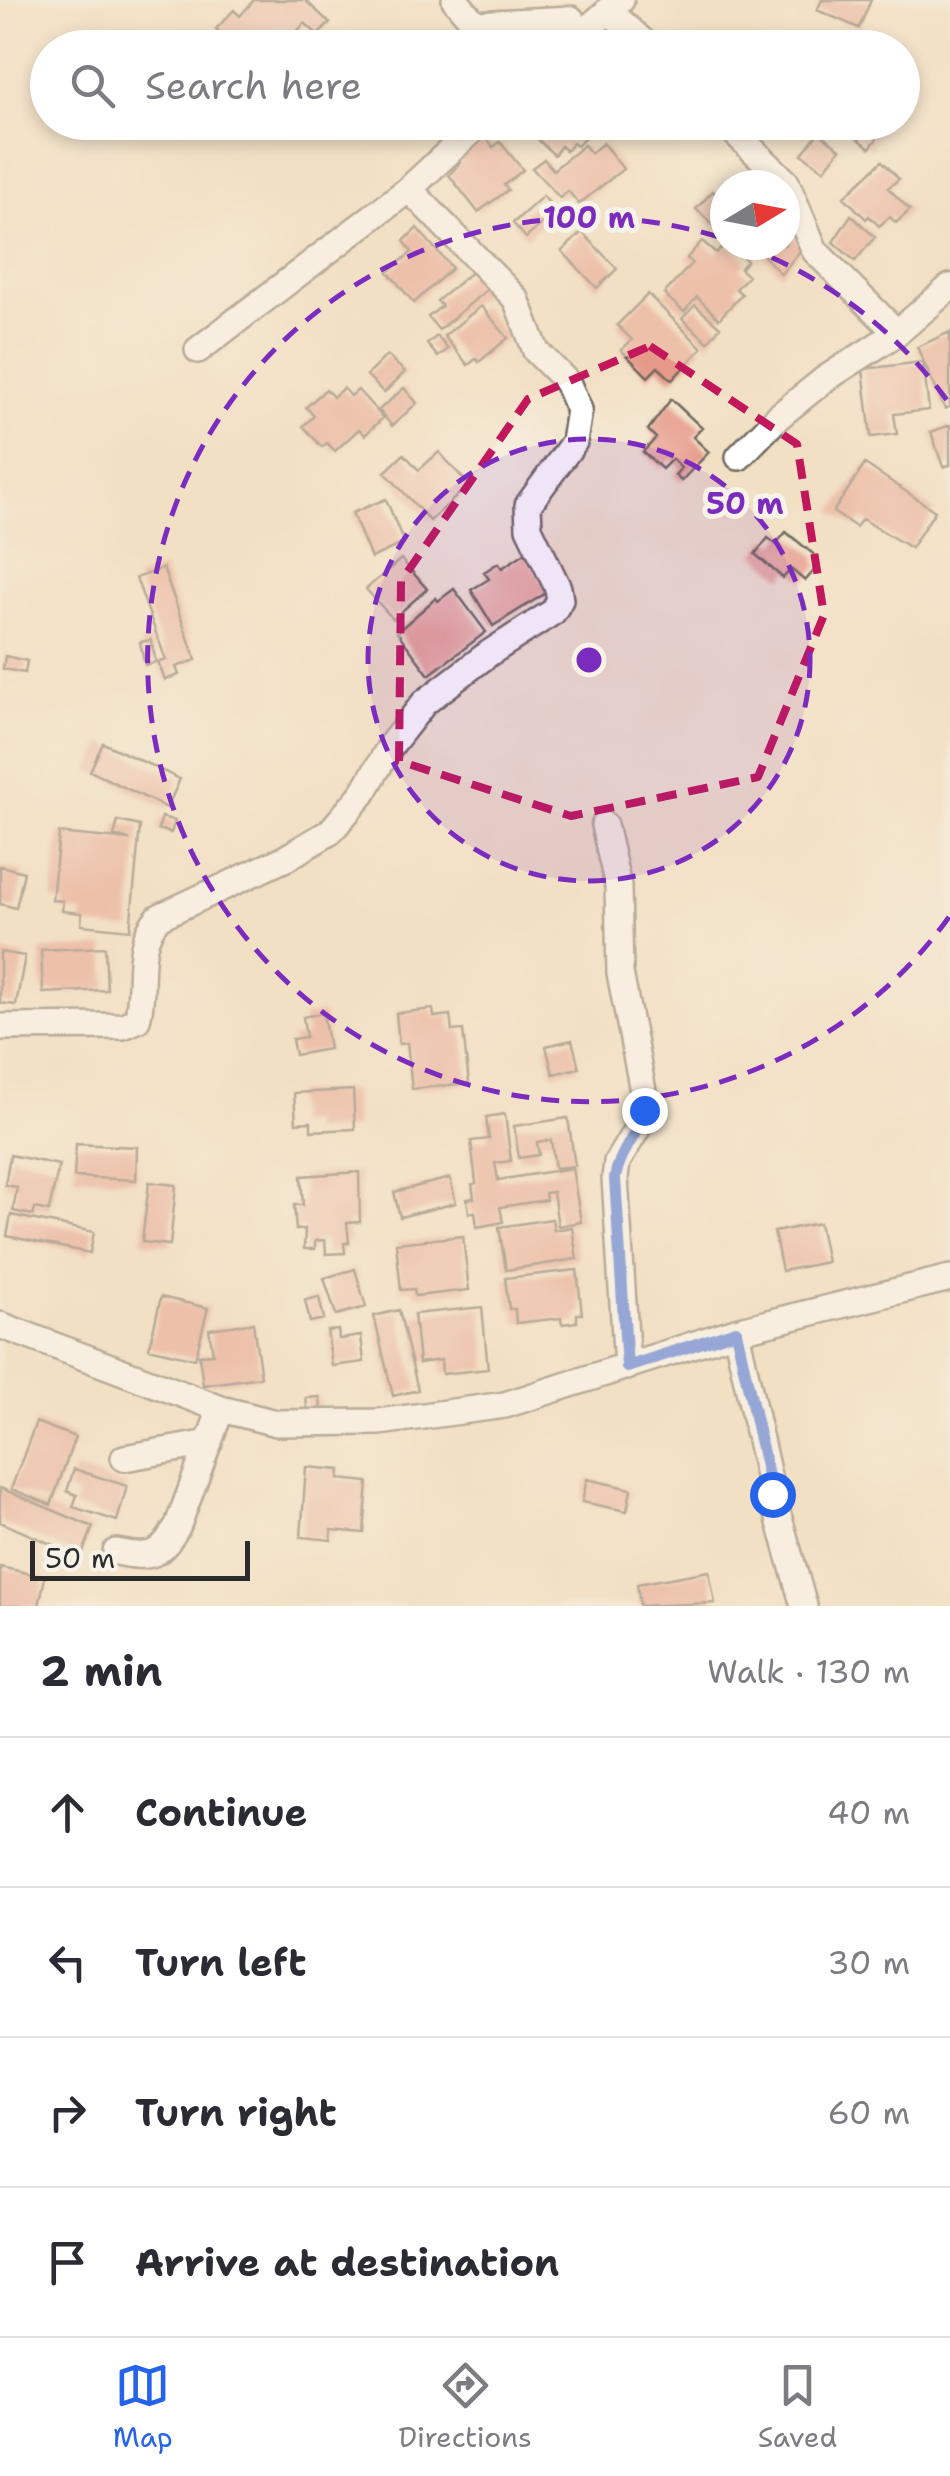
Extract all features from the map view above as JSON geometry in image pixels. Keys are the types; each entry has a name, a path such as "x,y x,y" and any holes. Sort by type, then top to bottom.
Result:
{"street":[{"path":"455,0 480,30"},
{"path":"475,24 570,27 615,5 635,30"},
{"path":"198,350 408,189 462,140"},
{"path":"743,140 786,182 815,251 896,332"},
{"path":"0,1027 122,1026 138,1020 142,951 148,929 159,917 286,858 330,832 363,794 391,745 424,703 488,654 553,612 560,600 529,528 528,505 574,442 579,410 567,382 536,350 516,300 408,189"},
{"path":"739,457 779,416 825,379 896,332 950,288"},
{"path":"604,825 618,886 620,973 644,1096 641,1122 617,1162 615,1178 627,1367"},
{"path":"0,1326 221,1409 276,1423 378,1422 505,1405 736,1331 950,1278"},
{"path":"736,1331 772,1494 804,1606"},
{"path":"116,1552 156,1554 170,1540 221,1409"},
{"path":"124,1458 209,1444"}],"highlighted area":[{"path":"650,346 797,444 824,615 758,777 571,816 399,761 401,581 528,399"}],"building":[{"path":"254,0 305,0 330,23 323,30 313,30 305,23 298,30 216,29 234,10 240,16"},
{"path":"822,0 871,0 859,28 817,10"},
{"path":"475,140 488,140 493,147 500,142 523,170 504,185 508,190 478,212 449,175 460,163 454,155"},
{"path":"538,140 583,140 566,151 561,146 554,155"},
{"path":"813,140 829,140 840,149 824,170 802,154"},
{"path":"860,140 876,140 870,148"},
{"path":"603,143 623,169 579,204 568,191 560,198 532,168 544,159 553,170 584,145 591,153"},
{"path":"882,161 899,179 888,188 910,210 896,223 890,217 879,226 844,197"},
{"path":"710,194 710,222 696,209"},
{"path":"543,196 556,211 526,238 513,223"},
{"path":"851,215 875,237 855,261 833,242"},
{"path":"417,228 452,268 414,303 388,272 412,252 404,241"},
{"path":"582,232 617,269 597,288 562,251"},
{"path":"702,241 710,248 710,260 747,261 740,269 748,276 736,289 742,294 719,319 697,297 684,312 664,294 692,263 687,258"},
{"path":"768,260 792,260 781,274"},
{"path":"475,269 490,287 439,330 428,317 442,306 437,301"},
{"path":"648,294 702,348 672,380 658,367 648,377 621,350 632,340 617,325"},
{"path":"695,305 720,327 708,342 682,319"},
{"path":"481,306 508,338 479,362 476,359 468,365 444,336"},
{"path":"950,332 950,407 945,409 917,347"},
{"path":"437,336 448,349 438,357 427,344"},
{"path":"387,355 405,372 384,393 367,375"},
{"path":"923,362 929,410 894,414 897,434 871,437 863,369"},
{"path":"343,388 351,396 358,390 383,418 365,435 359,429 335,451 327,443 322,447 303,426 314,416 306,407 326,389 333,397"},
{"path":"404,388 417,403 392,426 379,410"},
{"path":"671,399 702,428 693,437 709,452 681,481 675,475 681,468 672,459 662,469 643,452 656,438 648,430"},
{"path":"950,425 950,465 943,467 931,432"},
{"path":"439,452 469,485 430,521 385,472 404,454 419,470"},
{"path":"865,464 935,511 911,548 862,519 856,527 833,512"},
{"path":"386,499 404,543 371,558 352,513"},
{"path":"786,532 817,557 814,561 819,565 805,581 791,569 783,578 755,554 768,538 776,544"},
{"path":"525,553 549,591 493,626 471,590 489,579 484,572 498,563 502,568"},
{"path":"401,559 427,589 393,619 366,589"},
{"path":"163,568 196,660 176,667 179,675 165,680 158,662 166,660 136,578"},
{"path":"454,589 486,632 429,675 397,632 436,598 438,601"},
{"path":"151,640 156,662 145,665 140,642"},
{"path":"5,656 27,661 25,673 3,669"},
{"path":"103,743 180,779 167,808 90,771"},
{"path":"162,817 175,821 171,833 158,829"},
{"path":"118,821 140,826 130,930 81,925 82,913 62,911 63,901 52,900 59,833 130,840 114,836"},
{"path":"0,866 24,872 16,908 0,904"},
{"path":"105,947 107,990 43,993 41,950"},
{"path":"0,952 25,956 16,1005 0,1003"},
{"path":"433,1009 434,1017 450,1015 452,1031 463,1030 469,1083 412,1089 407,1043 399,1044 396,1013"},
{"path":"323,1013 329,1049 295,1055 292,1039 306,1037 303,1017"},
{"path":"572,1040 579,1068 553,1074 546,1046"},
{"path":"353,1090 355,1129 311,1131 311,1122 296,1123 294,1093"},
{"path":"505,1114 511,1161 495,1163 498,1180 572,1168 581,1222 558,1226 553,1192 545,1193 546,1200 500,1207 503,1222 477,1227 475,1212 469,1213 467,1199 474,1198 472,1184 476,1183 471,1141 489,1139 486,1117"},
{"path":"568,1118 575,1166 555,1168 551,1140 537,1142 539,1155 519,1158 514,1126"},
{"path":"76,1144 137,1147 136,1180 74,1177"},
{"path":"10,1155 59,1165 49,1211 35,1208 33,1215 13,1211 17,1187 5,1185"},
{"path":"359,1172 360,1222 347,1223 349,1243 344,1243 345,1253 326,1254 325,1240 315,1241 315,1249 304,1249 305,1229 296,1230 294,1205 303,1205 301,1176"},
{"path":"450,1178 456,1203 400,1217 394,1192"},
{"path":"149,1182 176,1185 170,1245 142,1242"},
{"path":"11,1215 94,1232 90,1253 7,1236"},
{"path":"552,1219 554,1230 572,1227 577,1259 506,1270 499,1227"},
{"path":"819,1223 827,1262 782,1271 774,1232"},
{"path":"463,1236 469,1290 415,1296 414,1289 401,1290 396,1243"},
{"path":"355,1269 366,1307 336,1315 324,1278"},
{"path":"577,1270 582,1314 577,1314 577,1322 562,1324 561,1318 516,1323 515,1309 509,1309 505,1278"},
{"path":"161,1297 208,1308 195,1359 149,1348"},
{"path":"319,1297 324,1319 310,1322 305,1300"},
{"path":"482,1307 488,1369 442,1374 441,1360 419,1363 414,1314"},
{"path":"399,1310 418,1390 393,1396 374,1316"},
{"path":"253,1323 261,1377 203,1385 199,1355 213,1354 209,1329"},
{"path":"338,1330 339,1339 361,1336 364,1362 332,1366 327,1331"},
{"path":"320,1397 321,1412 308,1414 306,1398"},
{"path":"36,1422 75,1437 51,1505 11,1489"},
{"path":"306,1467 340,1470 339,1479 368,1482 364,1533 332,1530 331,1540 301,1537"},
{"path":"74,1469 127,1486 117,1521 73,1507 77,1495 67,1491"},
{"path":"587,1479 631,1489 627,1511 582,1502"},
{"path":"0,1488 93,1527 81,1557 0,1522"},
{"path":"0,1567 45,1577 39,1606 0,1606"},
{"path":"709,1571 715,1603 640,1606 637,1584"}],"route":[{"path":"644,1110 617,1162 615,1178 627,1367 736,1331 772,1494"}]}
